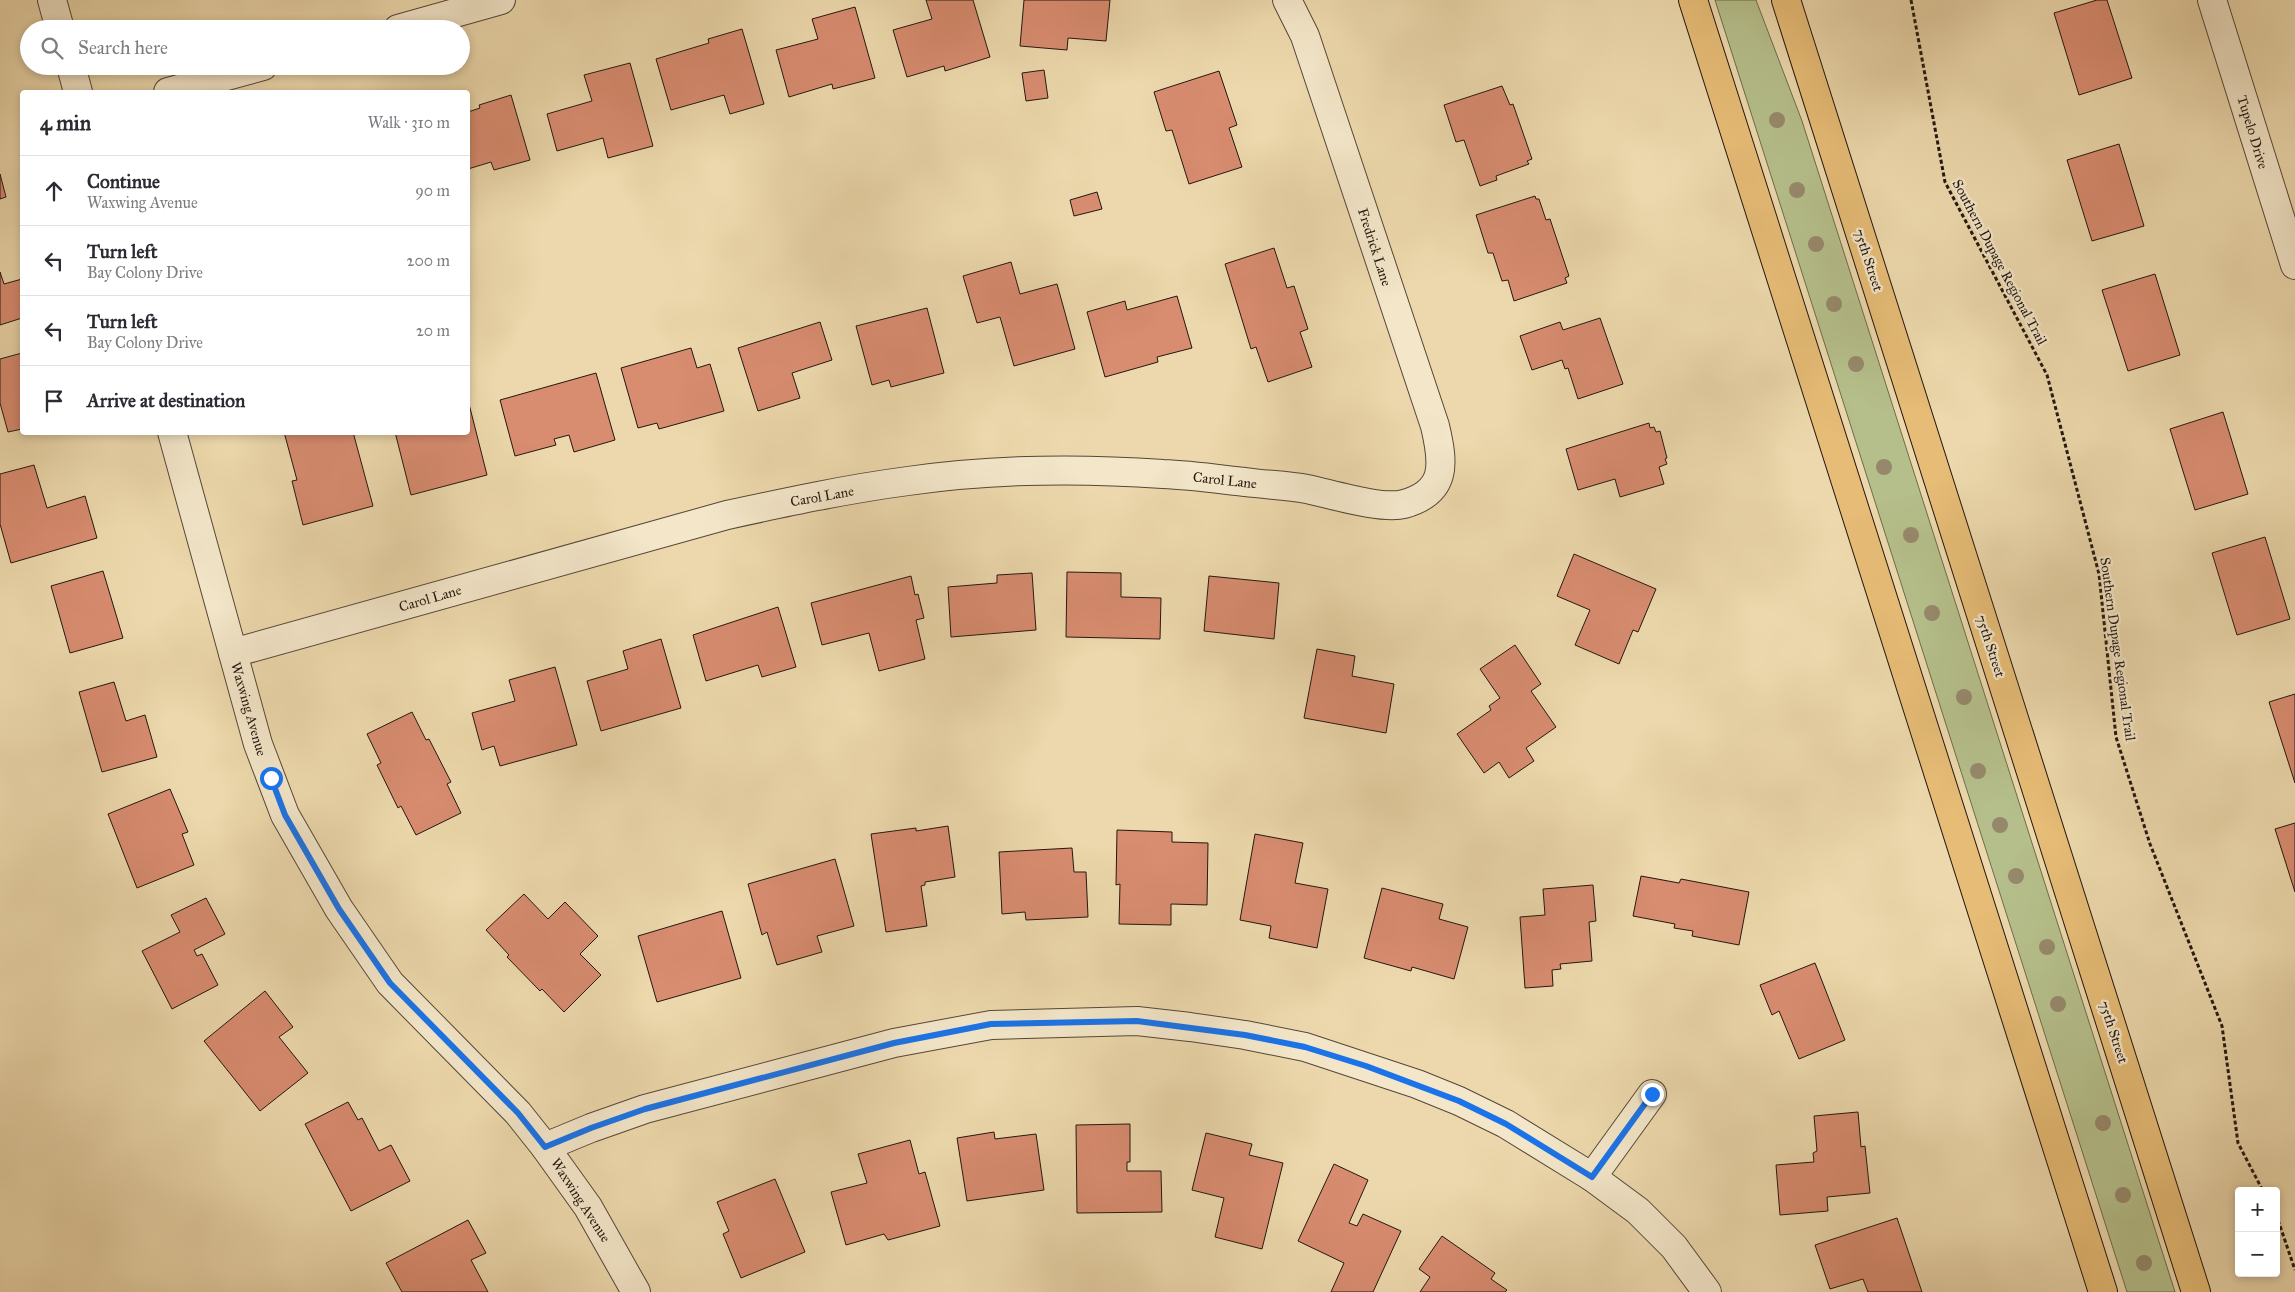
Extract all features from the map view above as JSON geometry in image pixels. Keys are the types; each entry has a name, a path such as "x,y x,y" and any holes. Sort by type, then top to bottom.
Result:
{"main road":[{"path":"1693,0 2103,1292"},
{"name":"75th Street","path":"1786,0 2196,1292"}],"street":[{"path":"52,0 58,20"},
{"path":"430,20 501,0"},
{"name":"Fredrick Lane","path":"1288,0 1305,36 1435,426 1440,446 1440,468 1436,485 1426,496"},
{"name":"Tupelo Drive","path":"2212,0 2295,265"},
{"path":"73,75 77,90"},
{"path":"175,90 230,75"},
{"name":"Waxwing Avenue","path":"173,435 258,744 285,815 339,909 390,983 518,1113 588,1207 636,1292"},
{"name":"Carol Lane","path":"233,653 727,515 783,502 909,481 1013,472 1094,470 1165,474 1306,489 1385,505 1402,505 1426,496"},
{"path":"545,1147 645,1109 894,1043 991,1024 1137,1021 1245,1035 1305,1047 1366,1066 1459,1101 1506,1124 1592,1177 1638,1212 1674,1247 1707,1292"},
{"path":"1592,1177 1652,1094"}],"path":[{"name":"Southern Dupage Regional Trail","path":"1911,0 1945,182 2047,375 2099,574 2116,737 2150,844 2222,1026 2238,1143 2261,1187"},
{"path":"2280,1226 2295,1270"}],"green space":[{"path":"1715,0 1756,0 1802,121 2175,1292 2127,1292"}],"building":[{"path":"926,0 973,0 990,57 945,71 944,66 907,77 893,30 932,19"},
{"path":"1024,0 1110,0 1106,41 1068,38 1067,50 1020,46"},
{"path":"2097,0 2107,0 2132,78 2079,95 2054,13"},
{"path":"855,7 875,78 833,89 832,84 789,97 776,50 818,39 812,19"},
{"path":"742,29 764,104 730,114 724,95 671,110 656,59 709,43 708,39"},
{"path":"630,63 653,146 608,158 603,138 557,151 547,114 592,101 584,75"},
{"path":"1044,70 1048,98 1026,101 1022,73"},
{"path":"1219,71 1237,125 1229,128 1242,167 1189,184 1172,130 1166,131 1154,92"},
{"path":"1502,86 1510,105 1513,104 1532,159 1527,161 1529,164 1496,176 1497,180 1480,186 1464,140 1456,142 1444,105"},
{"path":"511,95 530,160 494,170 491,162 470,168 470,111 480,108 479,105"},
{"path":"2119,144 2144,226 2092,241 2067,160"},
{"path":"0,174 6,197 0,199"},
{"path":"1097,192 1102,209 1074,216 1070,200"},
{"path":"1535,196 1536,199 1539,199 1546,220 1550,219 1569,276 1565,278 1567,283 1514,301 1508,280 1502,281 1493,253 1488,253 1476,215"},
{"path":"1274,248 1287,288 1294,286 1308,329 1300,332 1312,367 1268,382 1256,347 1251,349 1225,264"},
{"path":"1011,262 1020,294 1057,284 1075,349 1014,366 1000,317 977,323 963,276"},
{"path":"0,272 4,284 20,280 20,319 0,325"},
{"path":"2155,274 2180,355 2128,371 2102,290"},
{"path":"1177,296 1192,348 1157,357 1158,362 1105,377 1087,312 1125,301 1127,310"},
{"path":"927,308 944,373 891,387 889,380 872,385 856,326"},
{"path":"1600,318 1623,384 1578,399 1568,368 1565,369 1562,360 1532,370 1520,336 1560,322 1563,330"},
{"path":"820,322 832,360 792,373 800,398 758,411 738,348"},
{"path":"691,348 697,368 710,364 724,411 659,429 657,423 638,428 621,368"},
{"path":"20,354 20,429 8,432 0,403 0,359"},
{"path":"596,373 615,440 574,452 569,435 554,439 556,445 515,456 500,400"},
{"path":"470,408 487,475 411,495 396,435 470,435"},
{"path":"2223,412 2248,494 2195,510 2170,429"},
{"path":"1649,423 1650,428 1654,427 1656,432 1660,431 1667,458 1665,459 1667,464 1659,467 1664,484 1620,497 1615,479 1578,490 1566,449"},
{"path":"285,435 354,435 373,506 303,525 292,481 297,480"},
{"path":"34,465 47,508 85,496 97,538 11,563 0,524 0,474"},
{"path":"2265,537 2290,619 2237,635 2212,553"},
{"path":"1574,554 1656,589 1638,632 1633,630 1619,664 1575,645 1590,610 1557,596"},
{"path":"103,571 123,638 70,653 51,586"},
{"path":"1067,572 1121,573 1121,597 1161,598 1160,639 1066,637"},
{"path":"1032,573 1036,630 951,637 948,587 997,583 997,575"},
{"path":"911,576 915,595 918,594 924,618 916,620 925,659 879,671 869,633 822,645 811,603"},
{"path":"1209,576 1279,583 1274,639 1204,631"},
{"path":"778,607 796,667 762,677 758,665 706,681 693,635"},
{"path":"661,639 681,708 601,731 587,681 628,669 623,651"},
{"path":"1515,645 1541,684 1531,691 1556,727 1526,748 1534,761 1509,778 1499,762 1484,773 1457,734 1491,710 1489,706 1500,698 1480,669"},
{"path":"1317,649 1355,656 1352,676 1394,684 1386,733 1304,718"},
{"path":"555,667 577,745 500,766 494,746 482,750 472,713 515,701 509,680"},
{"path":"114,682 126,721 145,715 157,757 102,772 79,692"},
{"path":"2295,694 2295,783 2269,702"},
{"path":"412,712 426,740 429,739 451,782 447,784 461,813 416,835 401,806 398,808 377,765 381,763 367,734"},
{"path":"170,789 188,832 182,834 194,865 137,888 108,814"},
{"path":"2295,823 2295,892 2275,829"},
{"path":"948,826 955,877 925,882 925,885 921,886 927,926 886,932 871,834 916,828 916,831"},
{"path":"1117,830 1172,832 1172,842 1208,843 1207,905 1171,904 1171,925 1119,924 1120,884 1116,885"},
{"path":"1255,834 1303,843 1295,883 1328,889 1317,948 1269,938 1271,926 1240,920"},
{"path":"1072,848 1074,872 1086,872 1088,917 1026,920 1025,912 1002,914 999,852"},
{"path":"835,859 854,926 817,936 822,952 777,965 767,932 762,935 748,884"},
{"path":"1641,876 1679,883 1681,879 1749,892 1739,945 1692,936 1693,931 1674,928 1675,924 1633,916"},
{"path":"1593,885 1596,921 1589,922 1592,961 1560,964 1561,969 1552,970 1553,986 1525,988 1520,917 1545,915 1543,889"},
{"path":"1382,888 1443,904 1439,919 1468,927 1454,979 1412,967 1411,971 1364,958"},
{"path":"524,894 548,919 565,902 598,936 580,954 601,975 564,1012 542,989 540,991 507,957 509,955 486,930"},
{"path":"206,898 225,934 194,950 197,956 202,954 218,985 172,1009 142,951 180,932 171,915"},
{"path":"722,911 741,978 657,1002 638,936"},
{"path":"1815,963 1845,1040 1799,1059 1779,1011 1772,1015 1760,985"},
{"path":"265,991 293,1027 279,1037 308,1073 260,1111 204,1041"},
{"path":"348,1102 358,1120 362,1118 379,1151 391,1145 410,1181 351,1211 305,1124"},
{"path":"1858,1112 1861,1147 1865,1146 1870,1193 1827,1197 1828,1211 1780,1215 1776,1165 1814,1162 1813,1153 1817,1151 1814,1116"},
{"path":"1130,1124 1130,1162 1127,1162 1127,1171 1161,1171 1162,1212 1077,1213 1076,1125"},
{"path":"994,1132 995,1139 1036,1134 1044,1190 967,1201 957,1138"},
{"path":"1206,1133 1252,1144 1249,1155 1283,1163 1262,1249 1215,1237 1224,1198 1192,1190"},
{"path":"910,1140 919,1174 925,1172 940,1226 888,1240 884,1234 846,1245 831,1192 867,1183 858,1154"},
{"path":"1334,1164 1368,1180 1349,1223 1357,1226 1363,1214 1401,1231 1373,1292 1331,1292 1344,1263 1298,1241"},
{"path":"775,1179 805,1252 741,1278 723,1234 729,1231 717,1202"},
{"path":"1897,1218 1922,1292 1868,1292 1863,1279 1830,1289 1815,1245"},
{"path":"468,1220 486,1253 471,1260 488,1292 402,1292 386,1263"},
{"path":"1442,1236 1495,1273 1491,1279 1507,1290 1505,1292 1420,1292 1430,1277 1419,1269"}],"route":[{"path":"271,778 285,815 309,858 339,909 390,983 518,1113 545,1147 645,1109 894,1043 991,1024 1137,1021 1245,1035 1305,1047 1366,1066 1459,1101 1506,1124 1592,1177 1652,1094"}]}
